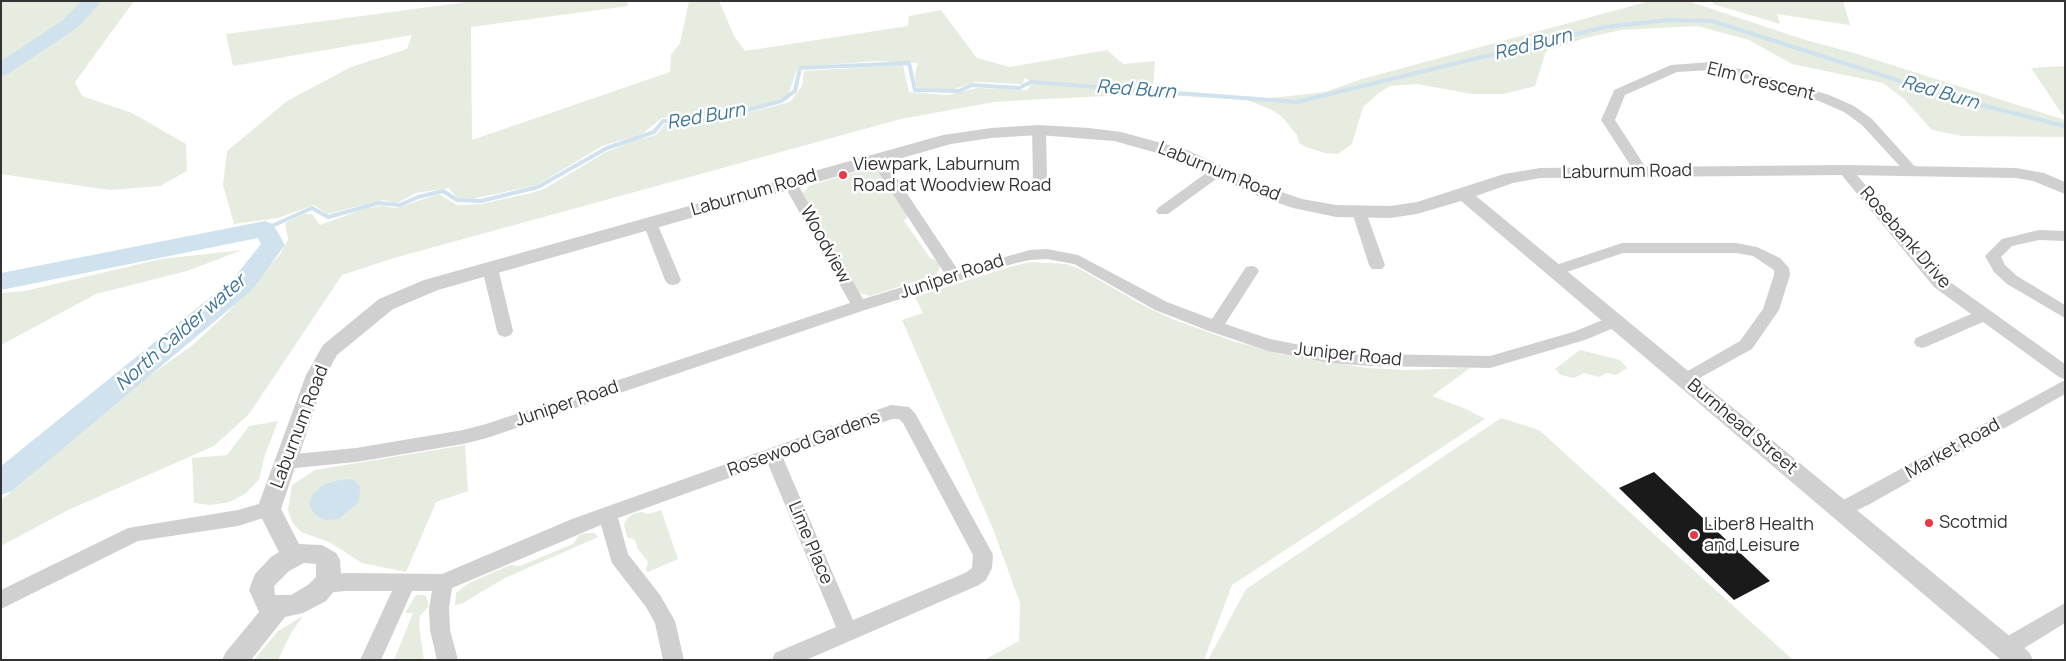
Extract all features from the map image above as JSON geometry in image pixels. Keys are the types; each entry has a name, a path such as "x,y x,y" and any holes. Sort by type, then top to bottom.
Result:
{"street":[{"name":"Elm Crescent","path":"1641,171 1608,120 1619,93 1675,68 1711,66 1756,77 1824,98 1849,109 1868,122 1911,170"},
{"name":"Laburnum Road","path":"293,556 269,509 316,375 330,350 386,304 431,284 790,183 970,135 1039,130 1089,132 1115,136 1181,154 1264,192 1300,204 1336,211 1390,212 1417,208 1510,178 1540,173 1911,170 2016,173 2038,177 2065,189"},
{"path":"1039,130 1040,178"},
{"path":"877,159 954,276"},
{"name":"Rosebank Drive","path":"1845,170 1940,283 2065,373"},
{"path":"1163,211 1218,171"},
{"name":"Woodview","path":"790,183 859,306"},
{"name":"Burnhead Street","path":"1463,194 2013,654"},
{"path":"1359,212 1377,265"},
{"path":"650,223 673,280"},
{"path":"2064,234 2039,235 2006,242 1992,256 1999,268 2012,280 2065,313"},
{"path":"1555,271 1622,248 1736,248 1757,252 1775,262 1781,268 1782,275 1771,310 1746,345 1686,380"},
{"name":"Juniper Road","path":"285,462 356,455 463,438 859,306 1014,258 1030,255 1078,260 1161,306 1215,327 1268,345 1331,357 1407,362 1490,362 1579,336 1615,321"},
{"path":"490,268 505,331"},
{"path":"1215,327 1251,271"},
{"path":"1922,342 1983,315"},
{"name":"Market Road","path":"1841,510 1863,500 2065,386"},
{"name":"Rosewood Gardens","path":"325,584 346,582 443,583 608,514 891,412 903,412 909,418 982,555 982,568 979,574 972,579 782,660"},
{"name":"Lime Place","path":"772,455 848,631"},
{"path":"1,600 136,534 238,518 269,509"},
{"path":"608,514 619,558 653,601 665,621 674,660"},
{"path":"312,553 322,555 328,560 329,575 325,584 317,593 294,605 278,607 266,604 261,590 264,581 270,572 293,556 312,553"},
{"path":"370,660 406,583"},
{"path":"443,583 439,608 440,630 448,660"},
{"path":"235,660 278,607"},
{"path":"2013,654 2065,612"}],"shaded area":[{"path":"1,1 134,1 75,82 82,96 132,113 186,144 187,171 160,186 109,190 1,174"},
{"path":"474,1 627,1 628,6 471,27 472,140 670,72 671,55 680,43 689,1 719,1 734,36 745,51 908,26 909,16 941,10 977,58 1010,67 1107,50 1123,64 1155,61 1153,90 1262,99 1325,92 1362,79 1650,1 1688,1 1802,39 1854,53 2065,120 2065,137 1962,136 1932,130 1904,99 1883,83 1792,64 1749,40 1697,26 1621,30 1585,38 1546,51 1535,86 1504,94 1472,94 1417,84 1390,86 1363,107 1352,144 1338,154 1325,153 1299,143 1297,135 1282,117 1272,110 1247,100 1149,94 1024,100 994,102 901,119 394,258 342,275 249,414 214,446 68,510 1,546 1,500 28,478 87,420 194,344 229,311 281,253 288,239 285,223 304,214 312,214 320,225 364,209 382,206 396,208 439,194 457,205 481,204 531,193 544,189 606,152 633,141 656,135 665,124 707,123 790,102 802,86 804,71 903,65 909,92 947,95 977,88 1027,90 1033,82 1024,78 1023,84 975,82 954,89 918,89 915,74 918,63 876,61 798,67 788,95 770,103 714,116 662,118 642,134 602,146 537,185 472,199 457,198 449,188 416,193 397,203 383,200 327,214 314,205 278,218 234,224 223,185 227,151 287,101 351,67 407,49 412,35 233,66 226,34"},
{"path":"1712,1 1843,1 1850,25 1777,14 1780,24 1713,4"},
{"path":"2065,66 2065,116 2031,68"},
{"path":"869,168 883,176 908,216 904,221 931,259 937,260 940,267 936,275 870,296 860,293 856,288 803,193 809,186"},
{"path":"242,250 187,271 96,294 1,345 1,293 25,291 161,259"},
{"path":"1031,262 1066,264 1080,269 1148,308 1175,320 1236,342 1282,354 1367,368 1407,370 1470,368 1432,396 1466,409 1485,419 1232,585 1204,660 984,660 1019,641 1020,603 993,529 902,320 923,313 915,297"},
{"path":"1580,350 1620,360 1627,368 1616,375 1606,373 1600,377 1584,373 1574,378 1561,375 1555,369"},
{"path":"1501,418 1539,430 1793,660 1208,660 1246,589"},
{"path":"278,421 265,455 259,479 246,493 230,502 210,505 194,503 192,458 227,455 249,426"},
{"path":"465,445 468,491 436,502 406,572 362,563 329,542 301,532 292,522 288,510 292,485 315,470"},
{"path":"661,510 678,559 648,572 646,570 648,562 638,549 635,540 627,537 624,525 626,520 633,514 641,512 649,514"},
{"path":"595,533 598,537 505,578 463,603 455,605 456,593 469,583 510,565 520,566 573,544 579,535"},
{"path":"416,595 425,595 428,601 428,607 420,616 419,625 424,660 394,660 413,613 405,613"},
{"path":"303,616 291,633 278,660 254,660 278,631"}],"water":[{"path":"349,479 355,481 360,487 359,502 339,519 326,520 318,517 312,511 309,503 313,494 322,486 335,481"}],"building":[{"name":"Liber8 Health and Leisure","path":"1654,472 1770,581 1734,600 1619,488"}],"waterway":[{"name":"North Calder water","path":"1,70 70,24 93,1"},
{"name":"Red Burn","path":"265,229 312,208 328,217 379,203 400,205 418,197 443,191 457,200 481,201 538,187 607,148 654,132 663,121 712,120 781,101 795,91 800,68 909,63 915,90 959,91 972,85 1019,88 1031,82 1297,102 1605,27 1668,20 1712,21 1947,96 2064,126"},
{"name":"North Calder water","path":"1,282 265,229 273,245 242,285 1,483"}],"place":[{"name":"Viewpark, Laburnum Road at Woodview Road","path":"843,175"},
{"name":"Scotmid","path":"1929,523"},
{"name":"Liber8 Health and Leisure","path":"1694,535"}]}
